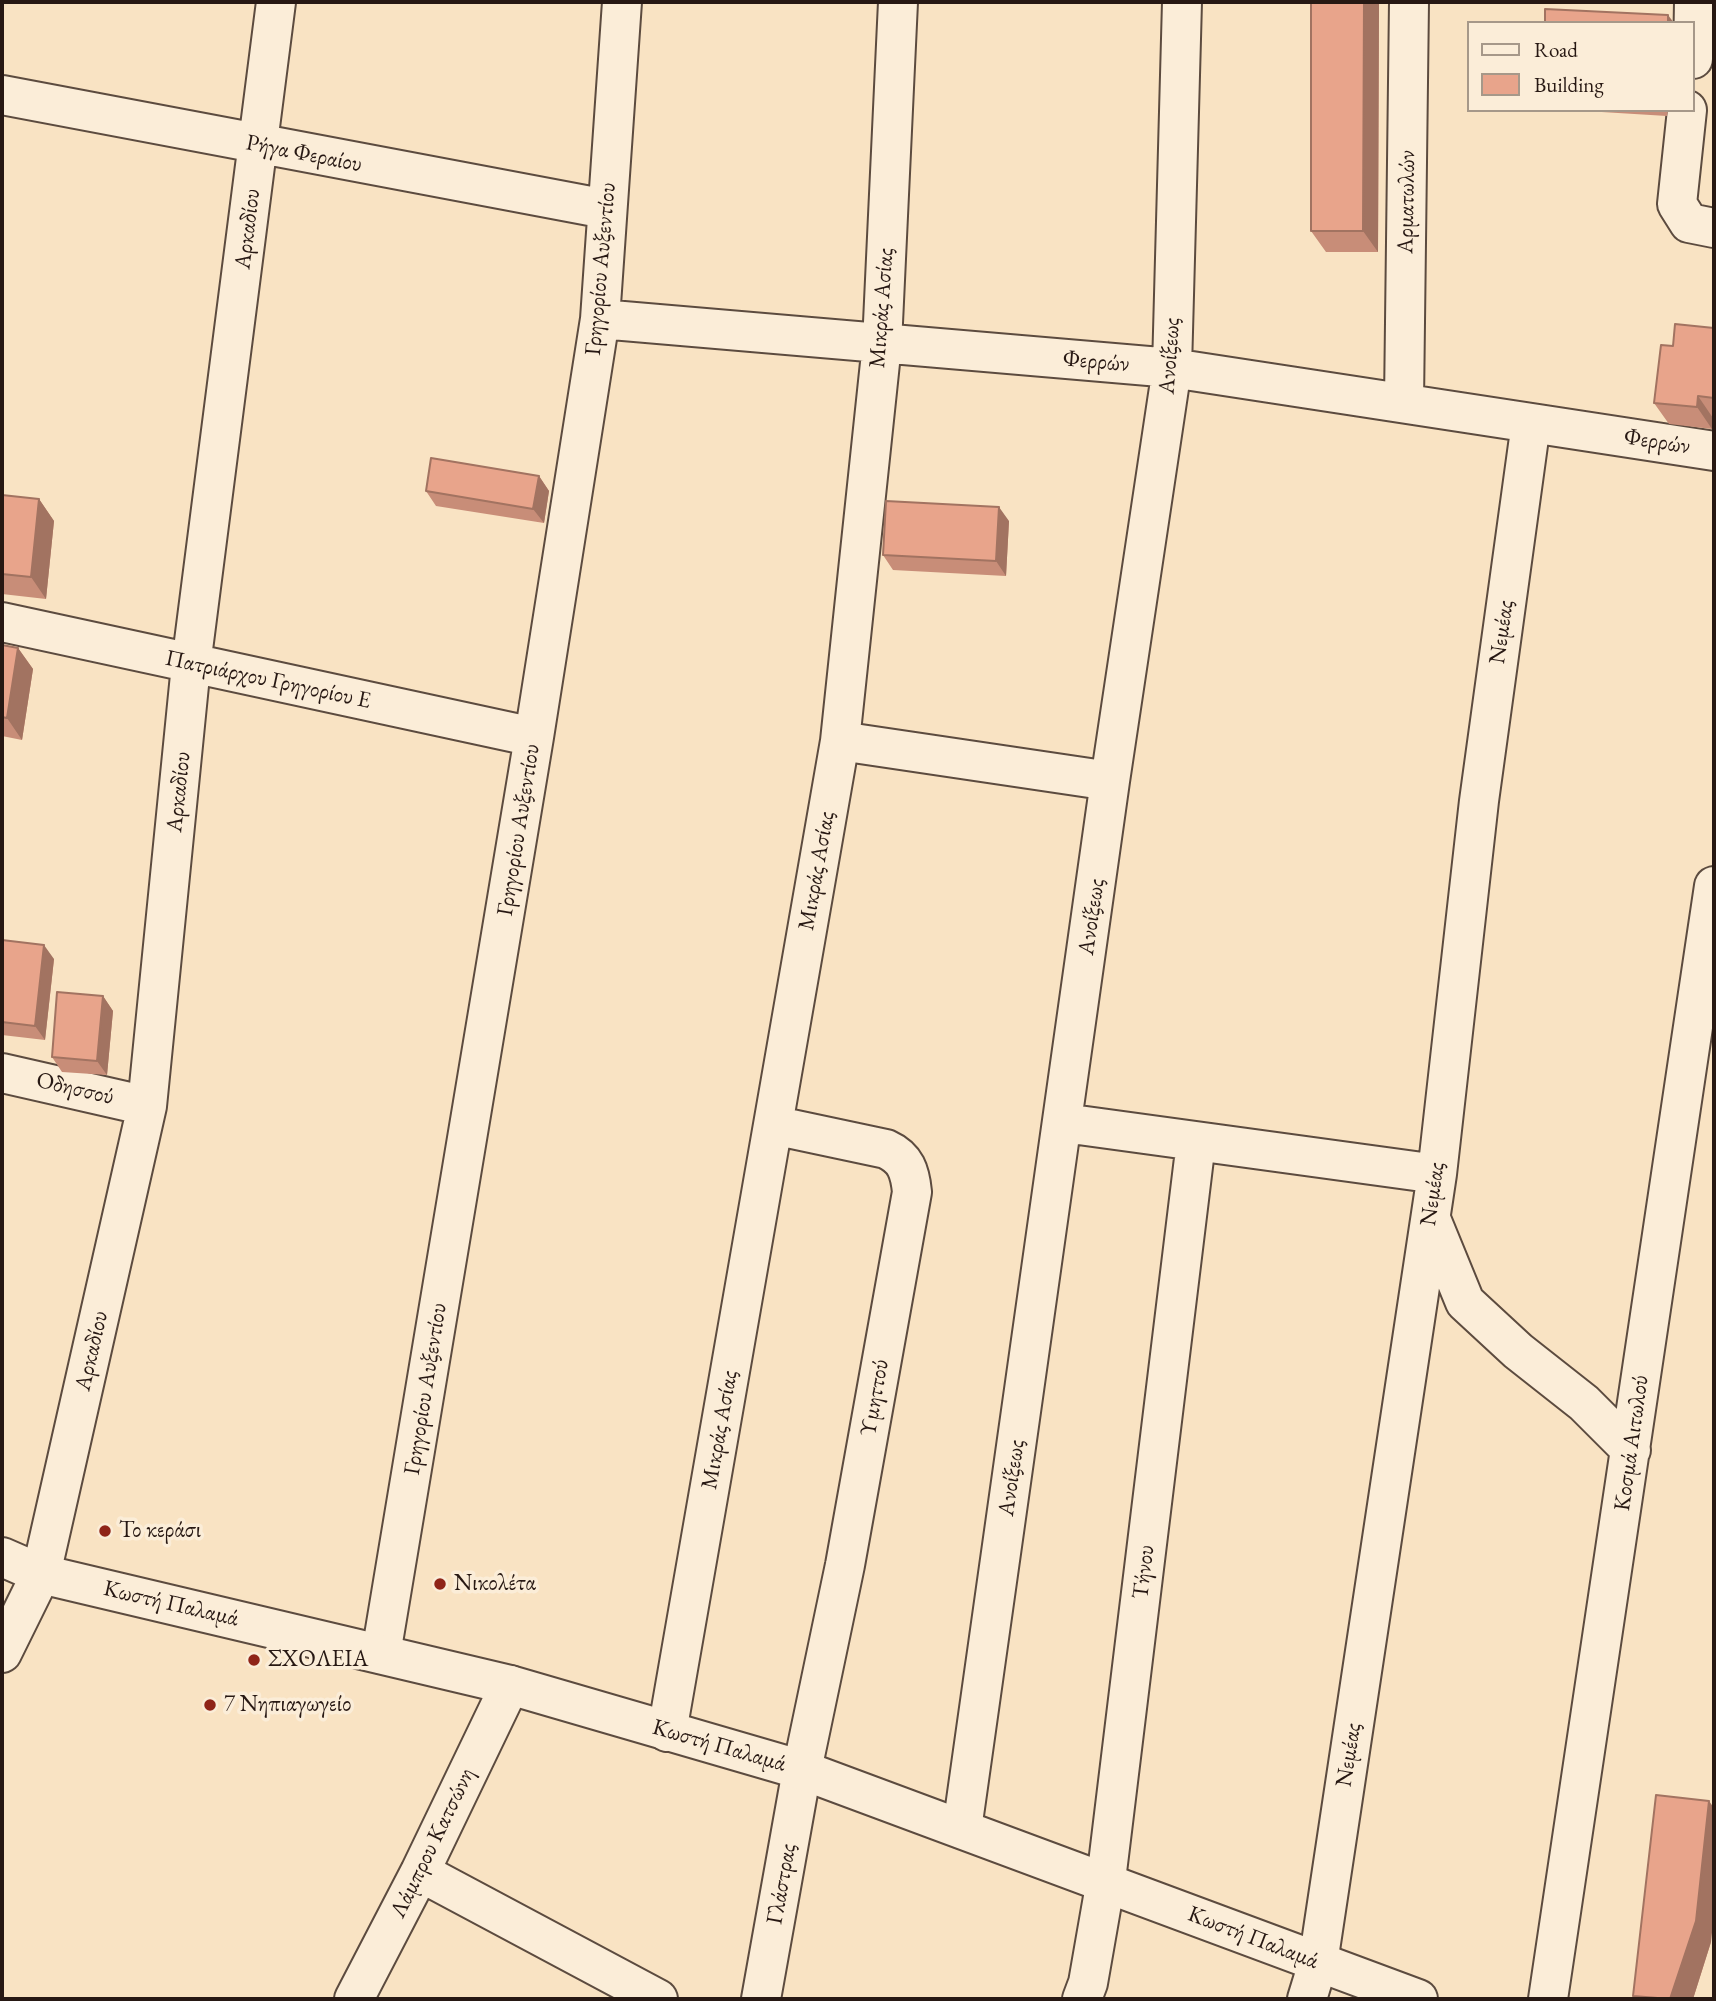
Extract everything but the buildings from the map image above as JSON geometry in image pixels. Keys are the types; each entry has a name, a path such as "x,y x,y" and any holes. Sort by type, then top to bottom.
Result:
{"street":[{"name":"Αρκαδίου","path":"2,1653 41,1574 147,1106 191,664 276,2"},
{"name":"Γρηγορίου Αυξεντίου","path":"382,1654 534,737 600,319 622,2"},
{"name":"Μικράς Ασίας","path":"667,1732 840,741 882,344 898,2"},
{"name":"Ανοίξεως","path":"962,1829 1064,1122 1110,781 1172,368 1182,2"},
{"name":"Αρματωλών","path":"1404,402 1409,2"},
{"path":"1694,2 1701,50"},
{"name":"Ρήγα Φεραίου","path":"2,95 259,146 606,209"},
{"path":"1687,112 1677,204 1689,222 1714,228"},
{"name":"Φερρών","path":"600,319 1172,368 1714,451"},
{"name":"Νεμέας","path":"1307,1999 1318,1964 1437,1174 1479,801 1531,423"},
{"name":"Πατριάρχου Γρηγορίου Ε","path":"2,622 534,737"},
{"path":"840,741 1110,781"},
{"name":"Κοσμά Αιτωλού","path":"1548,1999 1714,886"},
{"name":"Οδησσού","path":"2,1073 147,1106"},
{"path":"1064,1122 1437,1174"},
{"name":"Υμηττού","path":"773,1125 886,1149 900,1155 911,1174 912,1192 845,1565 802,1770"},
{"name":"Τήνου","path":"1082,1999 1088,1983 1106,1881 1196,1142"},
{"path":"1430,1217 1465,1302 1518,1352 1584,1403 1631,1450"},
{"name":"Κωστή Παλαμά","path":"2,1557 41,1574 509,1685 802,1770 1418,1999"},
{"name":"Λάμπρου Κατσώνη","path":"354,1999 420,1872 509,1685"},
{"name":"Γλάστρας","path":"761,1999 802,1770"},
{"path":"420,1872 658,1999"}],"place":[{"name":"Το κεράσι","path":"105,1531"},
{"name":"Νικολέτα","path":"440,1584"},
{"name":"ΣΧΟΛΕΙΑ","path":"254,1660"},
{"name":"7 Νηπιαγωγείο","path":"210,1705"}]}
